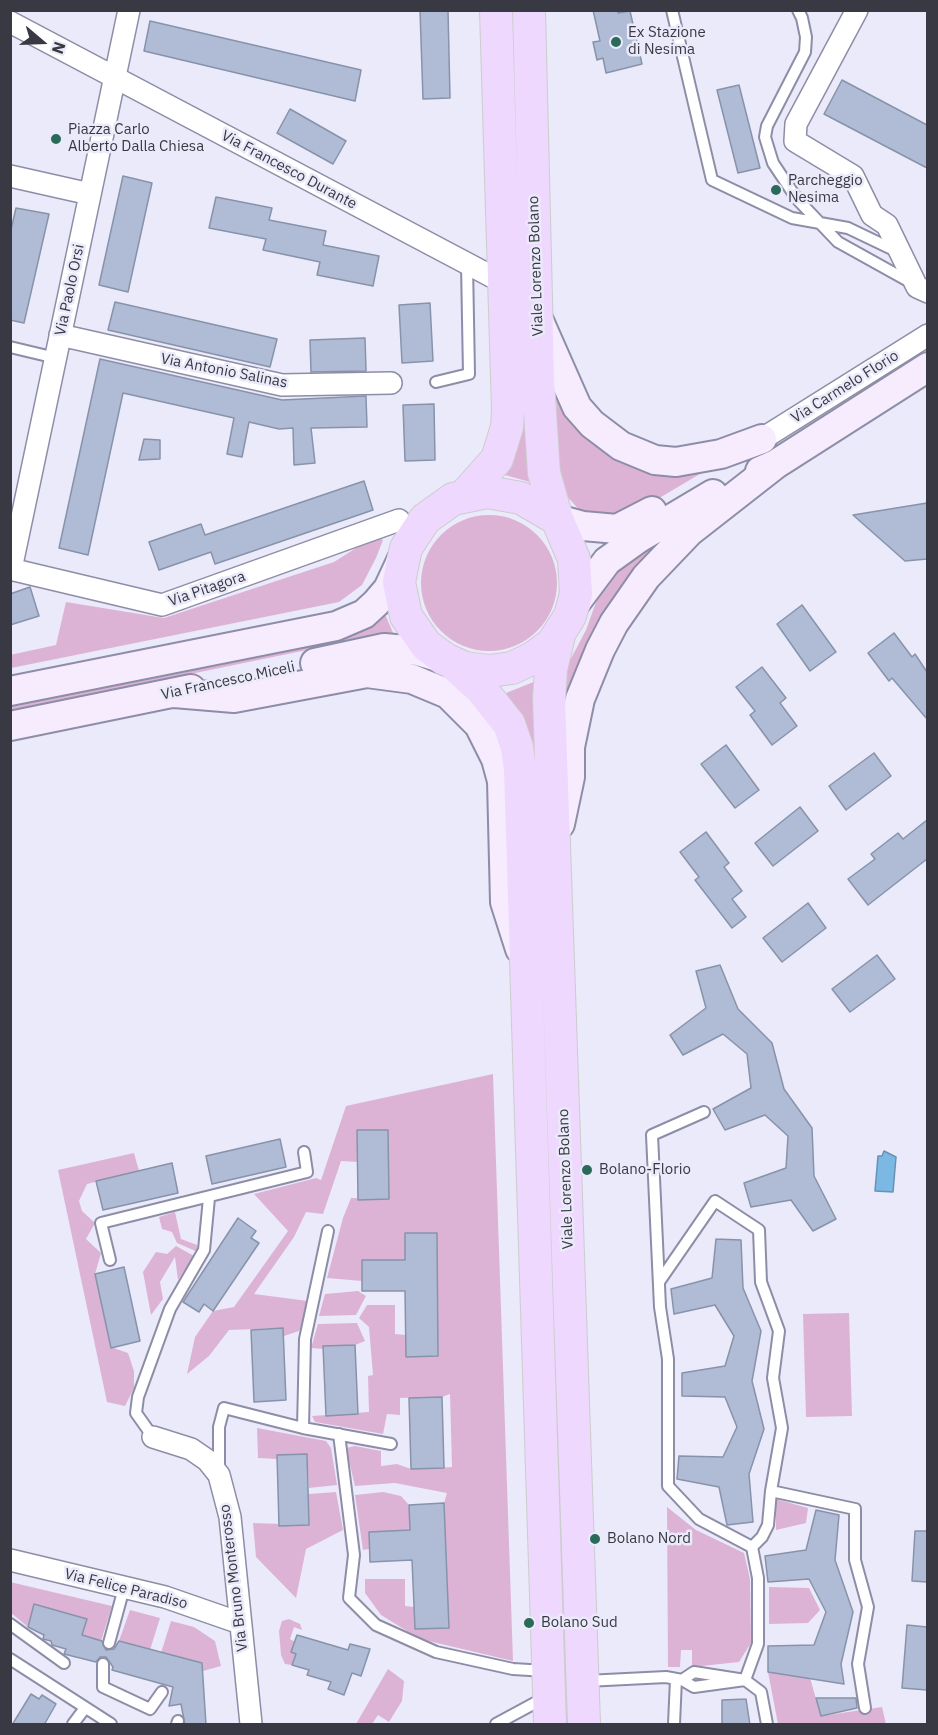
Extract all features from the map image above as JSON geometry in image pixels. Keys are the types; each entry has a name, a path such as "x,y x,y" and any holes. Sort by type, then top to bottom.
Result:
{"main road":[{"path":"464,496 497,459 507,427 496,10"},
{"name":"Viale Lorenzo Bolano","path":"529,10 538,382 544,473 557,519"},
{"path":"538,318 577,407 600,431 621,446 655,460 676,462 721,454 762,439"},
{"path":"555,843 570,777 570,747 580,699 615,623 646,577 689,532 776,464 927,367"},
{"path":"10,692 343,624 364,614 388,589 411,537 425,519 443,505 464,496 487,492 510,495 531,503 557,519 583,526 617,529 635,521 737,459 762,439"},
{"path":"450,662 489,671 512,668 543,652 559,635 574,605 607,561 639,538 738,480 776,464"},
{"path":"557,519 577,570 574,605"},
{"path":"402,559 400,594 406,616 418,637 450,662 497,706 509,724 517,747 527,970 549,1697"},
{"name":"Viale Lorenzo Bolano","path":"559,635 551,669 549,698 584,1725"},
{"name":"Via Francesco Miceli","path":"10,726 384,648 418,651 450,662"},
{"path":"174,693 234,698 367,673 412,679 448,694 478,725 496,759 502,782 505,902 527,970"}],"street":[{"name":"Via Paolo Orsi","path":"11,569 129,10"},
{"path":"857,10 796,124 795,141 853,176 872,215 887,225 922,290"},
{"name":"Via Francesco Durante","path":"10,22 504,284"},
{"path":"10,177 90,194"},
{"name":"Via Antonio Salinas","path":"60,335 282,385 391,383"},
{"name":"Via Carmelo Florio","path":"762,439 927,335"},
{"name":"Via Pitagora","path":"11,569 162,605 399,520"},
{"path":"153,1437 191,1449 207,1460 219,1475"},
{"name":"Via Bruno Monterosso","path":"219,1475 230,1517 251,1725"},
{"name":"Via Felice Paradiso","path":"10,1560 199,1607 240,1623"}],"lane":[{"path":"672,10 712,180 792,218 848,228 902,254"},
{"path":"798,10 806,37 805,52 767,126 765,137 772,163 818,224 838,242 922,290"},
{"path":"436,382 469,374 467,264"},
{"path":"10,347 56,358"},
{"path":"704,1112 652,1135 659,1282 668,1359 668,1486 699,1519 752,1547"},
{"path":"110,1260 101,1223 307,1172 304,1152"},
{"path":"153,1437 136,1413 138,1397 170,1309 204,1250 209,1198"},
{"path":"659,1282 715,1201 759,1230 761,1282 779,1331 773,1378 782,1428 771,1491 768,1525 762,1538 752,1547"},
{"path":"303,1428 305,1340 328,1232"},
{"path":"219,1475 219,1427 224,1408 303,1428 391,1444"},
{"path":"339,1434 354,1555 349,1598 376,1625 436,1652 513,1669 549,1697 496,1725"},
{"path":"771,1491 855,1509 855,1560 868,1607 858,1664 866,1708"},
{"path":"745,1680 758,1644 758,1578 752,1547"},
{"path":"109,1643 124,1588"},
{"path":"10,1624 64,1663"},
{"path":"10,1659 111,1725"},
{"path":"103,1664 103,1687 150,1709 162,1692"},
{"path":"582,1681 666,1677 679,1680 694,1672 745,1680 761,1692 767,1725"},
{"path":"674,1725 679,1680"},
{"path":"73,1725 85,1708"}],"shaded area":[{"path":"517,10 532,478 530,482 505,475 510,11"},
{"path":"556,392 581,427 715,465 624,519 583,514 564,493 558,476"},
{"path":"489,515 515,521 537,535 551,557 557,583 551,609 537,631 515,645 489,651 463,645 441,631 427,609 421,583 427,557 441,535 463,521"},
{"path":"681,521 564,712 566,668 586,630 604,580"},
{"path":"383,531 379,538 383,540 376,558 362,585 339,602 11,668 10,655 56,645 66,602 164,618 334,562"},
{"path":"385,614 394,635 370,637 11,711 11,706 355,634"},
{"path":"536,681 558,1338 551,1338 506,693"},
{"path":"493,1074 513,1661 420,1639 381,1615 365,1593 365,1579 405,1579 405,1606 414,1607 415,1629 449,1627 444,1503 447,1493 395,1483 355,1486 346,1448 355,1446 381,1451 381,1466 397,1464 411,1469 452,1467 450,1394 442,1397 400,1398 400,1415 387,1414 383,1434 315,1422 312,1416 369,1412 368,1376 373,1375 369,1327 359,1318 367,1305 395,1305 395,1334 406,1335 406,1357 438,1356 437,1233 405,1233 405,1260 362,1260 362,1281 327,1278 343,1218 351,1198 389,1199 388,1130 357,1131 358,1162 341,1161 323,1214 306,1212 294,1237 254,1294 308,1301 307,1315 299,1331 284,1336 283,1328 229,1330 209,1356 187,1374 195,1337 213,1311 234,1307 288,1231 254,1194 316,1178 321,1180 346,1106"},
{"path":"134,1153 139,1171 87,1184 79,1201 82,1211 95,1223 86,1239 101,1253 95,1274 111,1347 128,1353 134,1371 134,1388 125,1406 107,1402 58,1170"},
{"path":"175,1212 181,1239 197,1245 198,1252 177,1243 172,1232 162,1229 159,1217"},
{"path":"176,1246 194,1256 178,1280 175,1257 160,1282 163,1299 151,1315 143,1272 156,1252 167,1254"},
{"path":"358,1291 366,1296 356,1315 319,1316 325,1294"},
{"path":"849,1313 852,1416 806,1417 803,1314"},
{"path":"357,1323 365,1341 355,1345 324,1346 324,1349 311,1348 318,1324"},
{"path":"559,1400 568,1638 561,1638 553,1401"},
{"path":"257,1428 326,1441 331,1448 337,1485 309,1488 307,1454 277,1455 277,1459 258,1458"},
{"path":"336,1492 343,1530 306,1549 296,1598 256,1557 253,1523 309,1525 309,1494"},
{"path":"383,1492 401,1496 409,1505 410,1530 369,1532 369,1549 363,1550 355,1495"},
{"path":"776,1499 808,1508 806,1523 776,1530"},
{"path":"667,1507 696,1530 744,1553 750,1579 751,1643 739,1662 692,1667 692,1650 681,1650 680,1667 668,1667"},
{"path":"10,1582 112,1606 101,1641 82,1635 34,1604 28,1627 11,1613"},
{"path":"769,1587 809,1588 820,1610 808,1623 769,1624"},
{"path":"130,1610 160,1618 150,1650 119,1641"},
{"path":"289,1619 300,1624 302,1630 294,1627 290,1639 295,1642 291,1652 296,1654 292,1665 285,1664 281,1655 279,1631 282,1621"},
{"path":"171,1621 194,1627 215,1641 221,1666 203,1671 202,1663 161,1653"},
{"path":"388,1669 404,1681 402,1701 389,1722 378,1715 372,1724 356,1724"},
{"path":"768,1672 810,1678 821,1716 882,1707 886,1724 778,1724"}],"water":[{"path":"884,1151 896,1157 893,1192 875,1191 878,1156 882,1156"}],"building":[{"path":"420,10 448,10 450,98 423,99"},
{"name":"Ex Stazione di Nesima","path":"593,10 618,10 618,13 630,11 642,64 606,73 603,58 597,60 593,42 600,41"},
{"path":"150,21 361,70 355,101 144,51"},
{"path":"842,80 927,125 927,168 824,114"},
{"path":"739,85 760,168 738,173 717,90"},
{"path":"290,109 346,141 333,164 277,133"},
{"path":"123,176 152,183 128,292 99,285"},
{"path":"216,197 272,208 269,220 326,231 323,245 379,256 373,286 317,275 320,262 263,250 266,239 209,228"},
{"path":"16,208 49,214 24,323 10,320 10,234"},
{"path":"115,302 277,339 270,367 108,330"},
{"path":"430,303 433,361 402,363 399,305"},
{"path":"365,338 366,371 311,372 310,340"},
{"path":"100,359 282,400 366,396 367,427 311,428 315,463 294,465 293,428 279,429 249,422 242,457 227,454 234,418 123,393 88,555 59,548"},
{"path":"434,404 435,460 405,461 403,405"},
{"path":"144,439 160,440 160,459 139,460"},
{"path":"364,481 373,510 215,564 211,552 159,570 149,542 201,524 205,535"},
{"path":"927,503 927,559 905,561 853,515"},
{"path":"30,587 39,616 10,625 10,594"},
{"path":"802,605 836,652 810,671 777,624"},
{"path":"894,633 912,657 915,654 927,672 927,719 892,678 889,681 868,653"},
{"path":"762,667 786,698 780,703 797,726 772,745 750,715 755,711 736,687"},
{"path":"726,745 759,790 735,808 701,764"},
{"path":"874,753 891,776 846,810 829,786"},
{"path":"800,807 818,831 773,866 755,843"},
{"path":"927,820 927,859 868,905 848,879 875,859 871,854 898,833 903,839"},
{"path":"706,832 729,863 724,867 742,891 732,899 746,917 732,928 695,880 699,877 680,852"},
{"path":"808,903 826,928 782,962 763,938"},
{"path":"877,955 895,979 850,1012 832,989"},
{"path":"720,965 738,1009 772,1043 784,1089 812,1128 814,1176 836,1219 813,1231 791,1200 751,1207 744,1183 786,1168 788,1136 765,1115 725,1130 713,1109 751,1088 747,1054 723,1034 683,1055 670,1035 706,1008 696,971"},
{"path":"357,1130 388,1130 389,1199 358,1200"},
{"path":"280,1139 286,1167 212,1184 206,1156"},
{"path":"172,1163 178,1193 103,1210 96,1181"},
{"path":"238,1218 256,1231 251,1238 259,1243 213,1311 204,1304 199,1312 183,1302"},
{"path":"405,1233 437,1233 438,1356 406,1357 405,1291 362,1291 362,1260 405,1260"},
{"path":"716,1239 741,1240 743,1288 761,1331 752,1381 764,1429 749,1474 753,1522 727,1525 719,1487 677,1479 679,1456 723,1457 737,1427 725,1397 682,1396 682,1373 725,1366 734,1336 715,1305 674,1314 671,1289 712,1278"},
{"path":"124,1267 140,1341 111,1348 95,1274"},
{"path":"283,1328 286,1400 254,1402 251,1330"},
{"path":"355,1345 358,1414 326,1416 323,1346"},
{"path":"442,1397 444,1468 411,1469 409,1398"},
{"path":"307,1454 309,1525 279,1526 277,1455"},
{"path":"444,1503 449,1628 415,1629 412,1560 370,1562 369,1532 410,1530 409,1505"},
{"path":"816,1510 839,1515 835,1560 853,1612 841,1664 844,1684 768,1672 768,1646 814,1645 826,1612 809,1579 768,1582 765,1556 806,1550"},
{"path":"915,1531 927,1531 927,1582 912,1581"},
{"path":"34,1604 87,1619 82,1635 102,1641 106,1650 114,1649 119,1641 202,1663 206,1725 185,1725 181,1704 169,1706 173,1687 112,1670 113,1667 106,1657 100,1657 96,1662 64,1654 66,1649 52,1645 51,1641 43,1639 44,1635 28,1627"},
{"path":"907,1625 927,1627 927,1690 902,1688"},
{"path":"297,1635 348,1650 350,1644 370,1649 361,1676 352,1673 344,1695 328,1689 331,1682 307,1675 309,1670 292,1665 296,1654 291,1652"},
{"path":"31,1694 39,1699 42,1695 56,1704 44,1725 12,1725"},
{"path":"816,1698 856,1698 857,1708 821,1716"},
{"path":"746,1699 750,1725 722,1725 722,1700"}],"place":[{"name":"Ex Stazione di Nesima","path":"616,42"},
{"name":"Piazza Carlo Alberto Dalla Chiesa","path":"56,139"},
{"name":"Parcheggio Nesima","path":"776,190"},
{"name":"Bolano-Florio","path":"587,1170"},
{"name":"Bolano Nord","path":"595,1539"},
{"name":"Bolano Sud","path":"529,1623"}]}
